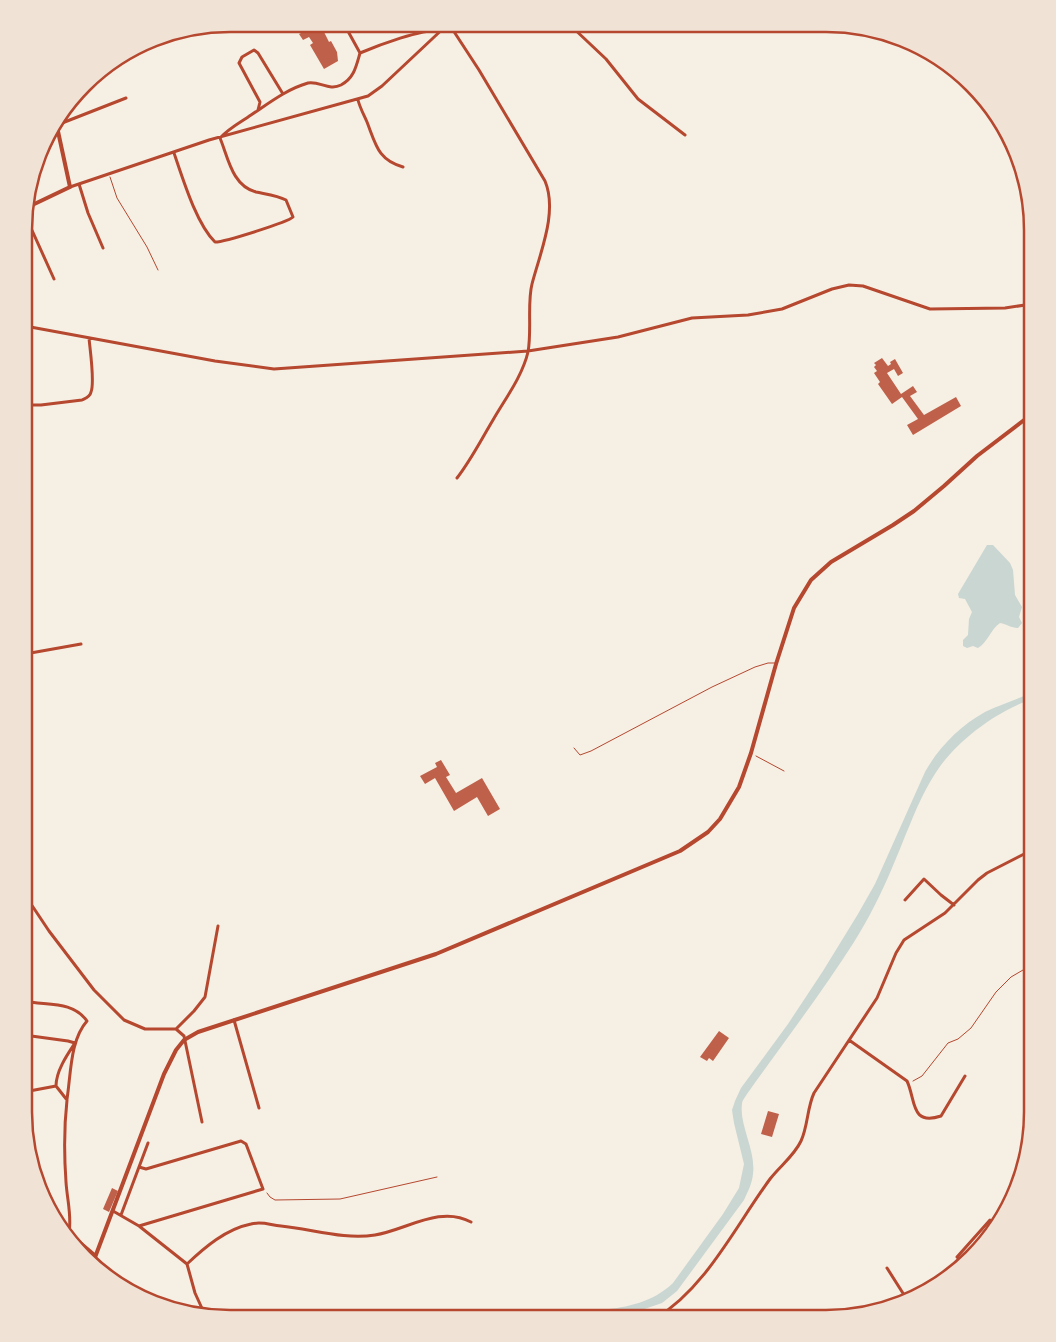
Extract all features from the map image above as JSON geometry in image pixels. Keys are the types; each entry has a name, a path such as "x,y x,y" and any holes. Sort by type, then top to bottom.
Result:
{"street":[{"path":"220,138 230,129 283,94 309,83 329,88 339,86 350,79 355,72 360,54 348,32"},
{"path":"360,54 399,39 425,32"},
{"path":"34,204 79,184 109,174 220,138 368,96 377,90 440,32"},
{"path":"454,32 512,125 550,193 550,215 531,288 528,351 516,381 472,457 457,478"},
{"path":"577,32 606,59 638,99 685,135"},
{"path":"258,110 260,102 238,63 242,57 254,50 258,52 283,94"},
{"path":"67,120 126,98"},
{"path":"358,100 375,144 382,156 391,163 403,167"},
{"path":"58,134 70,188"},
{"path":"174,153 200,220 214,242 234,239 292,219 293,217 286,200 248,190 242,185 232,169 220,138"},
{"path":"79,184 88,213 103,248"},
{"path":"32,230 54,279"},
{"path":"32,327 224,362 274,369 528,351 618,337 692,318 748,315 782,309 832,289 849,285 863,286 930,309 1005,308 1024,305"},
{"path":"32,405 87,398 91,393 92,383 89,338"},
{"path":"96,1256 164,1074 176,1050 185,1039 204,1030 436,954 557,904 680,850 694,842 720,819 739,787 794,608 803,591 819,572 914,511 977,456 1024,420"},
{"path":"32,653 81,644"},
{"path":"60,648 65,652"},
{"path":"667,1310 692,1289 771,1177 798,1148 804,1133 809,1103 877,998 896,953 904,940 945,913 982,876 1024,854"},
{"path":"905,900 924,879 954,905"},
{"path":"32,906 94,990 117,1015 128,1023 145,1029 176,1029 205,997 218,926"},
{"path":"32,1002 73,1008 83,1015 87,1021 80,1028 75,1043 64,1132 69,1226"},
{"path":"234,1020 259,1108"},
{"path":"176,1029 185,1039 202,1122"},
{"path":"32,1036 75,1043"},
{"path":"849,1040 907,1081 917,1113 923,1118 932,1119 941,1116 965,1076"},
{"path":"67,1100 56,1086 56,1080 66,1057 75,1043"},
{"path":"32,1090 56,1086"},
{"path":"139,1167 146,1169 240,1141 246,1144 263,1189 139,1226"},
{"path":"121,1215 148,1143"},
{"path":"134,1157 141,1162"},
{"path":"113,1211 139,1226 187,1264 195,1293 202,1307"},
{"path":"187,1264 203,1249 239,1227 265,1222 280,1226 357,1236 376,1235 426,1219 462,1218 471,1222"},
{"path":"958,1258 990,1220"},
{"path":"887,1268 903,1293"}],"lane":[{"path":"574,748 580,755 591,751 712,687 755,667 768,663 776,664"}],"path":[{"path":"109,174 117,198 147,247 158,270"},
{"path":"751,753 784,771"},
{"path":"907,1081 917,1080 948,1043 958,1039 971,1028 996,992 1011,977 1024,970"},
{"path":"263,1189 275,1200 340,1199 438,1177"}],"shaded area":[{"path":"987,545 993,545 1010,563 1013,570 1015,595 1022,607 1019,617 1022,623 1018,628 1000,623 978,648 973,646 967,648 963,646 963,640 968,635 969,619 972,612 965,599 959,598 958,594"},
{"path":"1024,696 1024,702 1007,710 970,735 941,765 926,789 870,915 828,981 743,1100 743,1120 753,1165 751,1184 744,1200 677,1291 662,1303 641,1310 601,1310 640,1303 657,1295 673,1283 723,1214 739,1188 744,1164 732,1110 741,1088 788,1024 858,914 875,884 925,772 944,746 959,731 985,712"}],"building":[{"path":"324,32 337,52 338,61 324,69 310,45 313,43 309,37 303,40 299,34"},
{"path":"882,358 888,366 895,359 903,373 898,376 894,369 887,373 901,394 913,386 917,392 910,396 924,415 956,397 961,406 913,435 907,425 918,419 902,397 892,404 878,384 880,382 874,373 877,371 874,363"},
{"path":"441,760 450,775 446,777 456,793 482,778 500,809 488,816 477,797 454,811 435,778 425,784 420,776 437,767 435,763"},
{"path":"719,1031 729,1038 713,1061 709,1058 707,1061 700,1057"},
{"path":"768,1111 779,1114 772,1137 761,1134"},
{"path":"112,1188 118,1191 109,1212 103,1209"}]}
